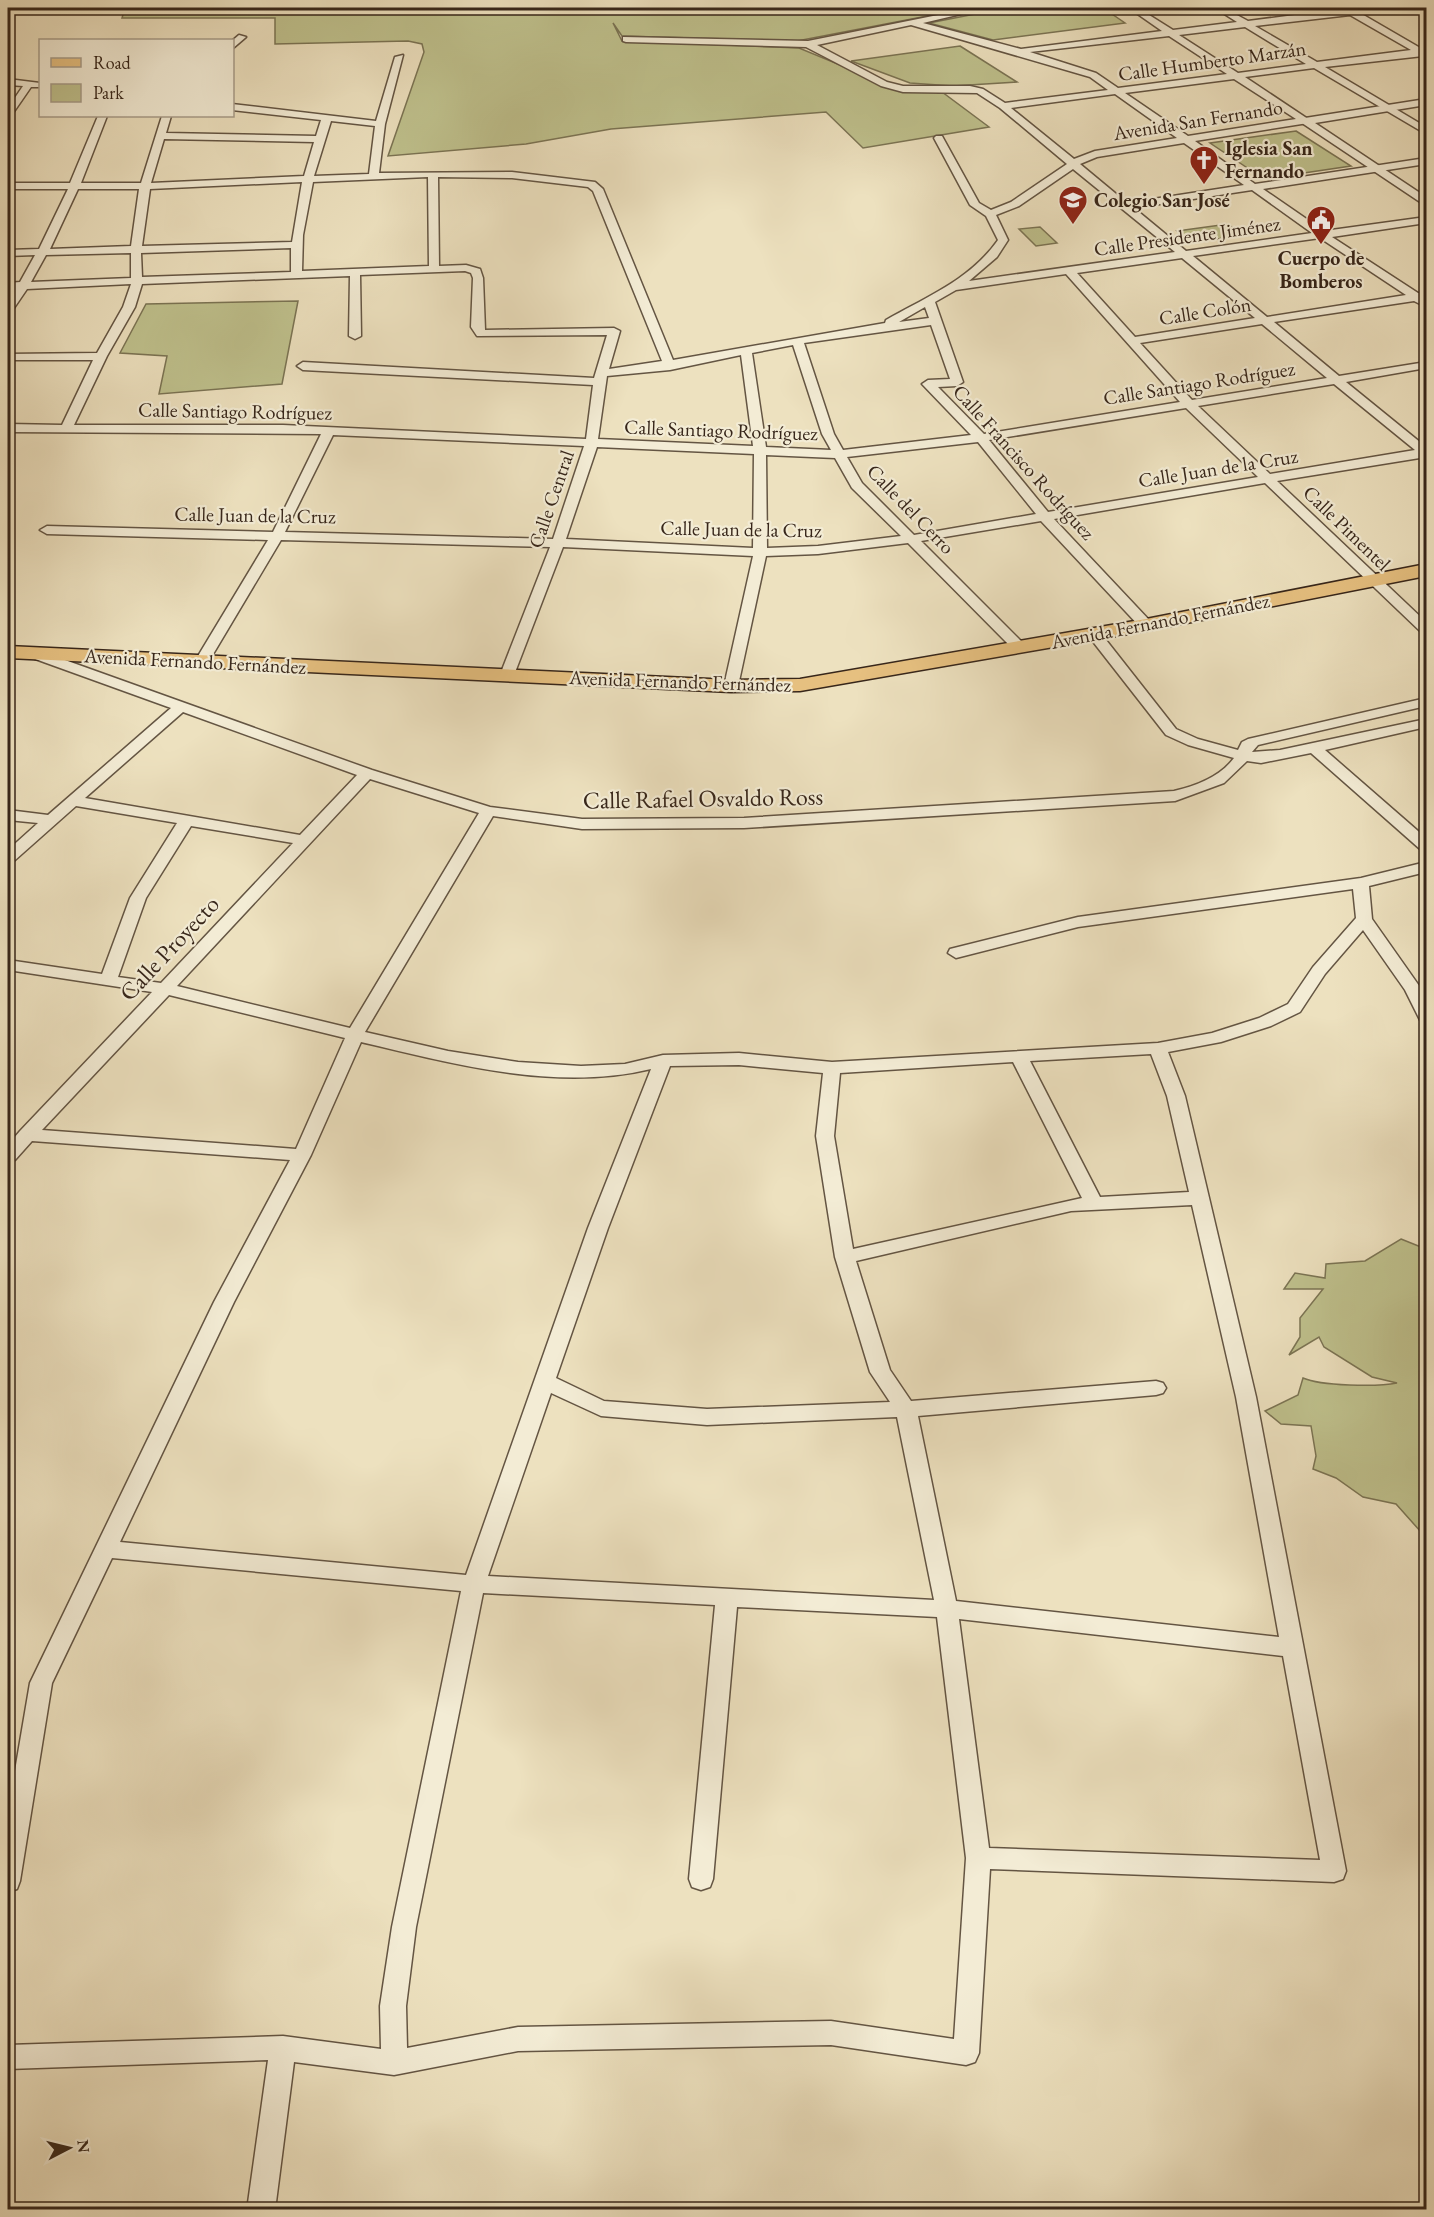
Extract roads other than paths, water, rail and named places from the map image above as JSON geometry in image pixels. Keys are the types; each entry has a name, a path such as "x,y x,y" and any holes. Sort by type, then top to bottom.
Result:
{"main road":[{"name":"Avenida Fernando Fernández","path":"8,652 731,686 800,685 1146,625 1426,570"}],"street":[{"path":"627,39 808,44 983,8"},
{"path":"1133,8 1426,202"},
{"path":"1219,8 1426,131"},
{"path":"1017,51 1348,10 1383,8"},
{"path":"1348,10 1424,53"},
{"path":"912,23 1017,51 1093,75 1321,234 1424,299"},
{"path":"234,44 242,37"},
{"path":"808,44 884,84 903,89 970,89 980,92 1003,106 1426,452"},
{"name":"Calle Humberto Marzán","path":"1003,106 1424,53"},
{"path":"374,176 380,124 400,57"},
{"path":"8,82 39,86"},
{"path":"8,114 29,84"},
{"name":"Avenida San Fernando","path":"990,214 1015,204 1075,164 1095,154 1426,102"},
{"path":"234,107 380,124"},
{"path":"8,309 42,254 76,186 102,117"},
{"path":"65,430 101,356 129,307 137,282 136,251 145,186 166,117"},
{"path":"297,275 295,244 306,180 327,118"},
{"path":"160,136 320,139"},
{"path":"884,326 928,299 953,287 988,261 1003,240 990,214 975,205 939,138"},
{"path":"1126,206 1426,161"},
{"path":"8,186 145,186 433,174 512,175 591,184 598,189 670,366"},
{"path":"8,286 22,288 434,268 433,174"},
{"name":"Calle Presidente Jiménez","path":"953,287 1185,256 1426,220"},
{"path":"8,253 42,254 295,244"},
{"name":"Calle Central","path":"434,268 466,268 476,271 477,327 481,334 614,331 601,377 591,445 558,543 507,675"},
{"name":"Calle Pimentel","path":"1069,271 1190,405 1426,629"},
{"path":"355,272 355,336"},
{"name":"Calle Francisco Rodríguez","path":"928,299 957,382 928,384 981,438 1045,517 1146,625"},
{"name":"Calle Colón","path":"1131,341 1264,320 1424,299"},
{"path":"910,310 933,318"},
{"path":"303,366 601,377 933,318"},
{"name":"Calle del Cerro","path":"798,342 828,434 857,485 1019,647"},
{"path":"731,686 759,552 760,451 746,351"},
{"path":"8,357 101,356"},
{"name":"Calle Santiago Rodríguez","path":"8,428 65,430 215,428 838,454 981,438 1426,365"},
{"path":"202,661 278,534 328,432"},
{"name":"Calle Juan de la Cruz","path":"47,530 278,534 759,552 818,550 911,539 1426,452"},
{"path":"1094,634 1171,732 1193,742 1244,756 1261,758 1426,723"},
{"name":"Calle Rafael Osvaldo Ross","path":"32,653 367,773 488,811 582,824 733,824 1175,796 1200,789 1232,771 1244,756 1246,745 1262,738 1426,702"},
{"path":"8,858 181,706"},
{"path":"1314,748 1426,846"},
{"name":"Calle Proyecto","path":"8,1156 367,773"},
{"path":"73,801 304,840"},
{"path":"8,1868 41,1683 224,1302 302,1155 355,1035 488,811"},
{"path":"8,815 50,820"},
{"path":"108,980 138,898 187,820"},
{"path":"956,953 1078,922 1361,884 1426,867"},
{"path":"1361,884 1364,919 1413,990 1426,1016"},
{"path":"8,965 166,989 448,1057 518,1068 581,1072 625,1070 663,1061 739,1059 832,1068 1158,1048 1215,1038 1265,1022 1294,1008 1319,971 1364,919"},
{"path":"978,1858 1334,1871 1246,1397 1176,1096 1158,1048"},
{"path":"1019,1057 1094,1204"},
{"path":"394,2062 393,2006 404,1927 474,1584 598,1228 663,1061"},
{"path":"8,2057 283,2048 394,2062 518,2039 831,2033 966,2053 978,1858 947,1609 906,1409 880,1372 845,1257 825,1136 832,1068"},
{"path":"26,1135 302,1155"},
{"path":"845,1257 1071,1205 1199,1198"},
{"path":"544,1381 601,1408 707,1417 906,1409 1156,1388"},
{"path":"105,1549 474,1584 947,1609 1293,1648"},
{"path":"701,1879 727,1598"},
{"path":"261,2210 283,2048"}],"place":[{"name":"Iglesia San Fernando","path":"1204,186"},
{"name":"Colegio San José","path":"1073,226"},
{"name":"Cuerpo de Bomberos","path":"1321,246"}]}
